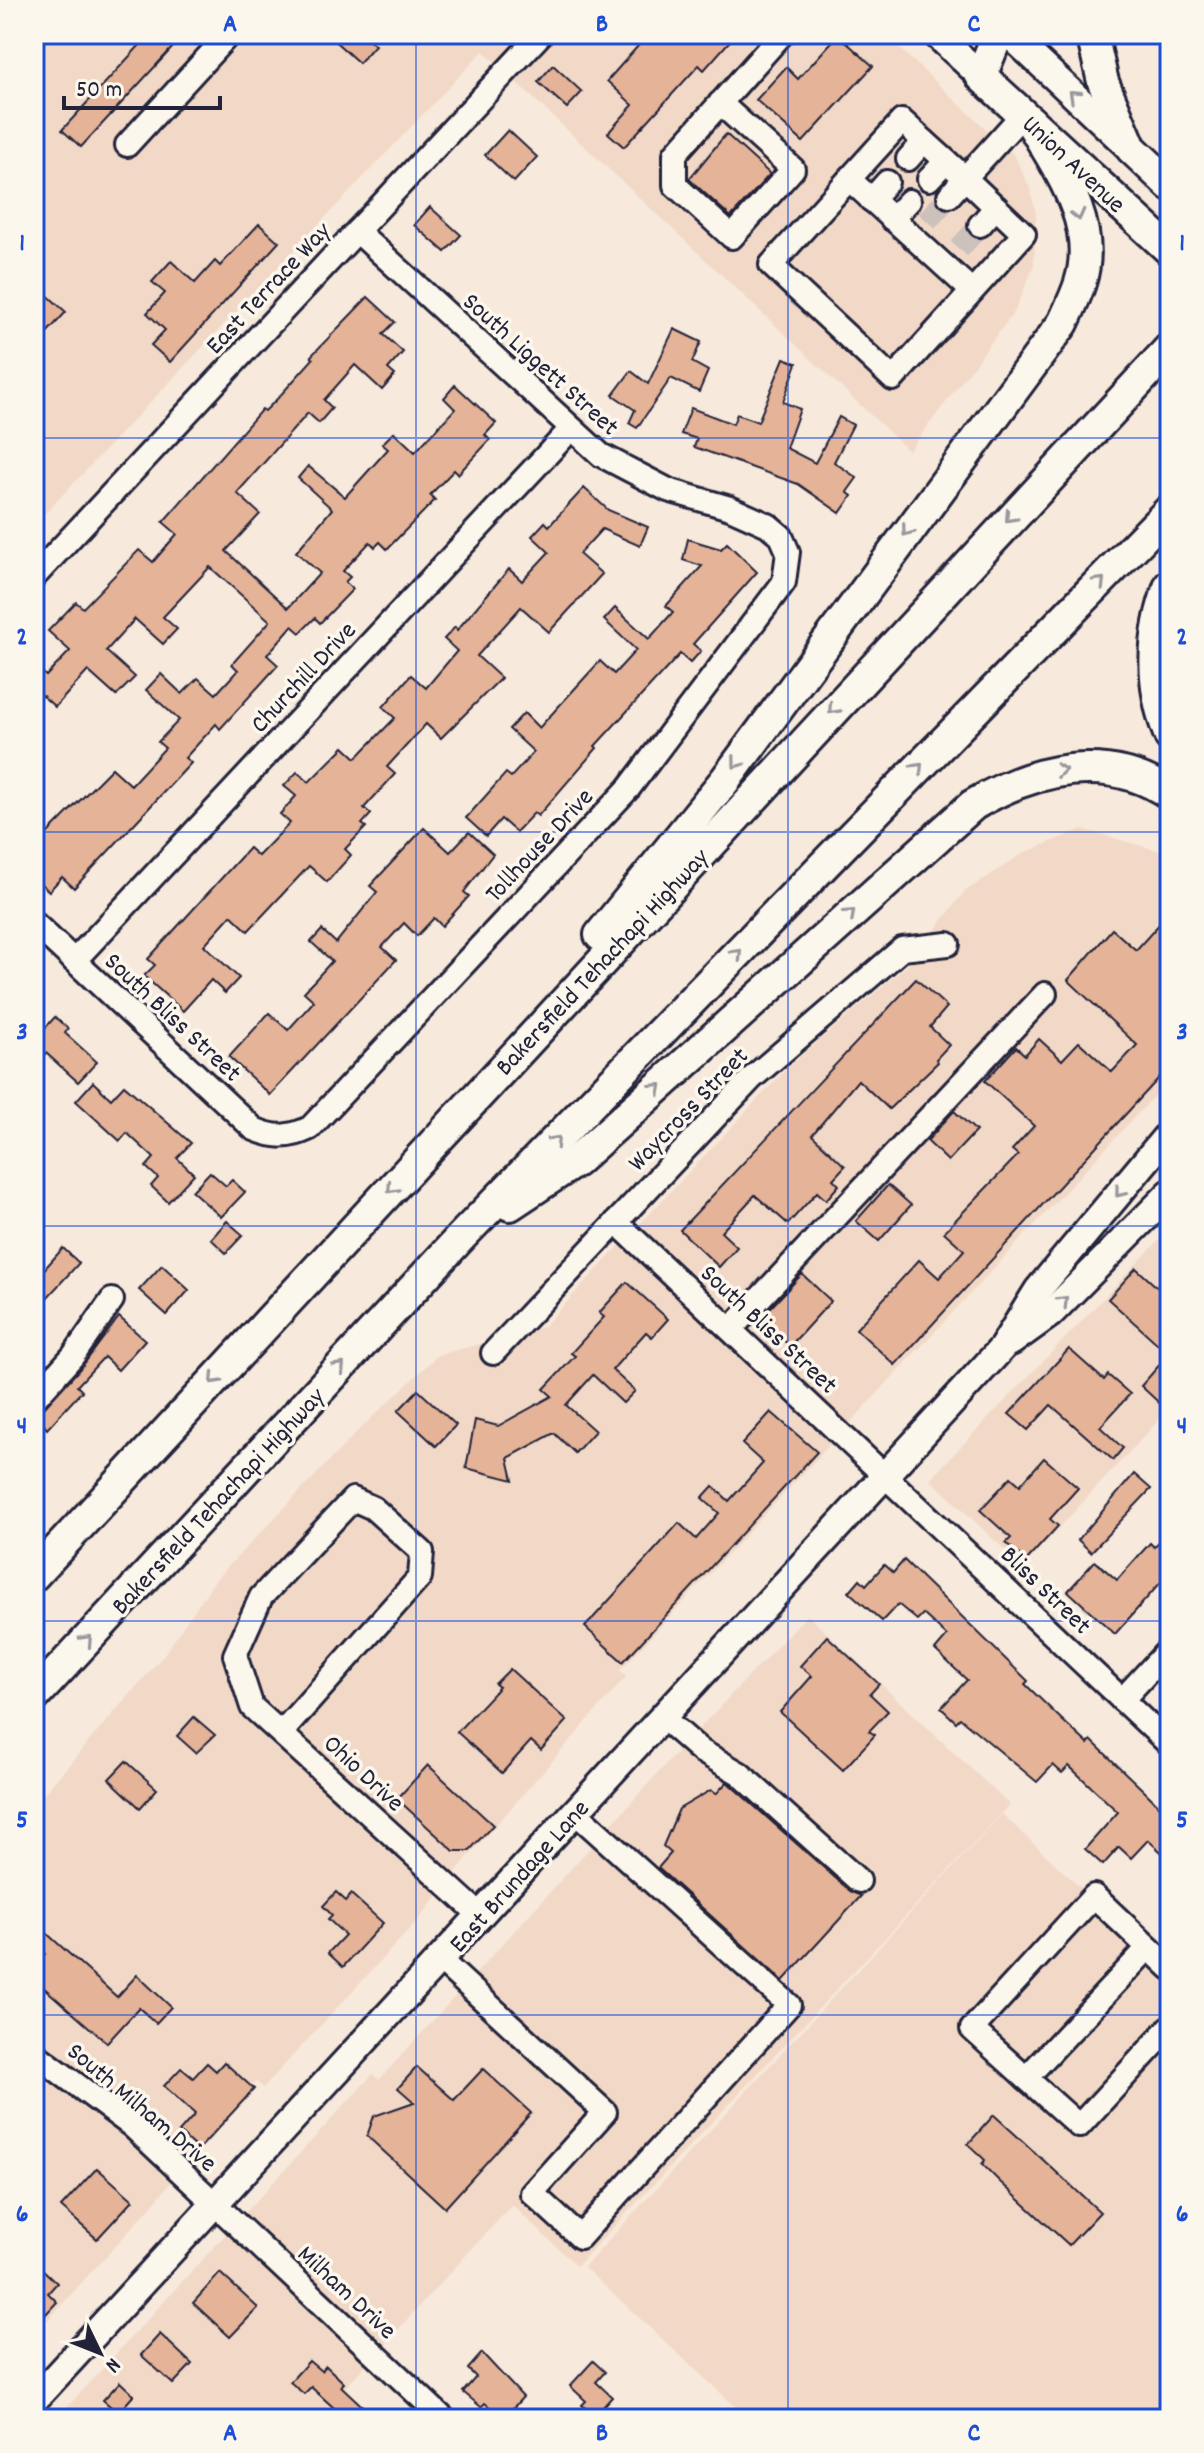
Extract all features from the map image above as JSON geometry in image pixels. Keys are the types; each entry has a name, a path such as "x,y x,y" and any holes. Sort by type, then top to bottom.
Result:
{"highway":[{"path":"981,76 998,34"},
{"path":"1092,34 1103,82 1131,148"},
{"name":"Union Avenue","path":"981,76 1170,250"},
{"path":"427,1150 726,779 1063,323 1081,282 1084,241 1077,208 1066,181 1026,118"},
{"name":"Union Avenue","path":"1131,148 1170,185"},
{"path":"1062,460 1170,324"},
{"name":"Bakersfield Tehachapi Highway","path":"34,1575 1062,460 1170,348"},
{"name":"Bakersfield Tehachapi Highway","path":"34,1697 462,1236 1170,510"},
{"path":"1170,585 1155,647 1158,695 1170,736"},
{"path":"462,1236 575,1162 950,823 994,792 1015,781 1050,771 1079,768 1129,775 1170,794"}],"main road":[{"path":"936,34 981,76"},
{"name":"Union Avenue","path":"1009,34 1131,148"},
{"name":"East Brundage Lane","path":"34,2400 1002,1348 1038,1290 1170,1132"},
{"name":"East Brundage Lane","path":"1002,1348 1050,1314 1170,1193"}],"street":[{"path":"127,145 229,34"},
{"name":"East Terrace Way","path":"34,577 541,34"},
{"path":"720,103 793,169 732,237 675,185 675,154 720,103 782,34"},
{"path":"949,196 1026,118"},
{"path":"902,121 946,161 1024,234 893,379 771,265 902,121"},
{"path":"908,159 924,141"},
{"path":"929,179 946,161"},
{"path":"849,179 892,219 920,229 944,266 972,291"},
{"path":"871,200 887,182"},
{"path":"892,219 909,201"},
{"path":"980,225 996,207"},
{"name":"South Liggett Street","path":"357,231 570,430 631,474 768,525 781,536 788,552"},
{"path":"944,266 959,249"},
{"name":"Churchill Drive","path":"74,961 570,430"},
{"name":"Tollhouse Drive","path":"283,1137 310,1128 654,759 784,582 788,552"},
{"name":"South Bliss Street","path":"34,923 254,1129 283,1137"},
{"name":"Waycross Street","path":"493,1353 752,1078 902,949 948,944"},
{"path":"731,1329 1045,994"},
{"name":"South Bliss Street","path":"616,1222 885,1474"},
{"path":"34,1399 73,1356 112,1300"},
{"name":"Bliss Street","path":"885,1474 1170,1745"},
{"name":"Ohio Drive","path":"281,1733 420,1577 422,1552 373,1508 353,1499 261,1597 235,1655 252,1707 480,1915"},
{"path":"1122,1700 1170,1648"},
{"path":"662,1717 701,1751 739,1773 859,1881"},
{"path":"440,1960 605,2112 532,2193 580,2237 789,2005 649,1882 575,1812"},
{"path":"1170,1968 1094,1896 972,2029 1079,2126 1170,2027"},
{"path":"1026,2078 1148,1948"},
{"name":"South Milham Drive","path":"34,2053 109,2107 214,2204"},
{"name":"Milham Drive","path":"214,2204 444,2419"}],"shaded area":[{"path":"34,34 884,34 1014,155 1030,188 1036,214 1034,266 1015,311 909,451 483,51 34,525"},
{"path":"1082,829 1170,854 1170,1079 620,1670 626,1677 467,1858 418,1920 263,2088 256,2081 147,2211 34,2335 34,1805 163,1656 216,1579 361,1428 438,1355 543,1327 789,1066 910,963 964,892 1024,853"},
{"path":"1170,1229 1170,1408 1023,1567 930,1479"},
{"path":"807,1615 1010,1805 577,2266 512,2205 316,2419 56,2419 373,2074 379,2080 690,1738"},
{"path":"1002,1814 1170,1971 1170,2419 749,2419 584,2267"}],"building":[{"path":"150,34 185,34 81,147 62,130"},
{"path":"327,34 363,34 375,45 359,63"},
{"path":"625,34 736,34 704,70 699,65 624,147 608,133 633,105 607,81 638,46"},
{"path":"838,35 873,66 803,142 756,100 786,67 798,79"},
{"path":"553,65 582,92 567,108 538,82"},
{"path":"508,130 537,157 514,182 485,155"},
{"path":"726,134 770,174 731,217 689,179"},
{"path":"430,207 461,235 445,252 414,225"},
{"path":"259,224 279,242 170,362 151,345 165,330 147,313 165,293 152,282 171,261 195,283 215,261 220,266"},
{"path":"34,283 66,312 34,347"},
{"path":"368,297 395,322 383,334 403,352 388,369 395,375 382,390 355,365 324,400 332,408 319,423 308,413 237,493 260,514 226,551 288,608 320,573 296,552 332,509 298,478 308,466 345,497 388,449 382,444 394,432 415,452 455,409 444,398 455,385 496,423 485,435 490,440 458,474 454,470 430,495 435,500 387,549 380,542 375,547 370,542 343,571 350,577 345,582 353,589 320,623 315,618 300,633 292,626 267,655 278,665 220,729 216,724 185,758 191,763 74,888 62,877 49,891 34,878 34,847 112,768 131,785 165,748 158,742 179,720 146,690 161,674 182,694 198,678 216,694 238,670 232,664 270,621 210,567 163,617 177,629 163,644 135,619 106,651 135,677 116,696 88,671 55,707 34,688 34,665 46,676 70,651 48,631 76,602 83,608 139,550 153,562 177,534 163,522 262,409 265,411 277,399 313,359 311,356"},
{"path":"674,329 701,342 692,362 708,371 699,392 671,378 637,428 629,423 635,410 613,395 631,371 648,384"},
{"path":"784,358 797,363 783,402 800,409 786,448 815,463 839,417 853,425 834,462 857,478 847,492 852,496 840,513 798,484 694,447 697,439 681,434 691,408 733,424 737,414 758,422"},
{"path":"584,488 608,510 648,527 640,546 602,529 579,554 602,574 549,632 521,607 477,656 501,678 441,738 426,724 387,767 395,774 364,808 371,814 362,824 366,827 345,849 351,855 327,882 309,866 248,931 231,915 204,945 239,978 225,993 211,980 183,1011 144,976 155,965 148,959 249,848 258,856 290,823 280,814 296,796 284,786 297,772 309,782 344,747 356,758 395,718 383,707 411,675 426,688 457,651 444,639 455,627 457,630 509,569 522,581 549,552 532,536 545,522 549,526"},
{"path":"688,539 721,549 727,543 757,572 693,644 701,651 690,663 680,654 595,746 597,748 538,816 534,813 516,832 501,819 486,836 466,818 506,773 511,777 534,752 509,729 524,713 539,728 600,661 614,674 636,650 604,620 615,608 649,639 673,612 666,606 702,566 683,560"},
{"path":"424,828 450,852 469,832 493,854 464,892 469,896 442,926 434,918 417,936 404,923 382,947 396,960 270,1095 229,1057 269,1013 288,1030 314,1001 304,992 332,961 311,942 322,930 336,943 377,892 370,886"},
{"path":"1170,912 1170,1066 895,1365 856,1329 919,1260 939,1278 964,1250 944,1232 1018,1155 1012,1150 1034,1126 985,1081 1016,1047 1025,1055 1039,1039 1062,1060 1079,1042 1112,1072 1137,1045 1068,980 1112,929 1136,950"},
{"path":"916,979 947,1007 930,1027 949,1045 936,1059 938,1062 889,1109 858,1080 812,1135 845,1166 833,1179 839,1185 826,1200 817,1192 788,1224 755,1195 721,1232 737,1247 719,1267 680,1230"},
{"path":"55,1017 68,1029 65,1033 97,1062 78,1082 46,1053 34,1067 34,1020 44,1029"},
{"path":"93,1082 111,1099 124,1085 191,1143 177,1158 194,1174 168,1202 151,1186 158,1178 146,1167 154,1158 127,1133 120,1141 76,1101"},
{"path":"954,1111 976,1131 948,1161 927,1141"},
{"path":"210,1172 226,1186 232,1180 245,1192 221,1217 192,1191"},
{"path":"888,1185 911,1205 879,1241 856,1221"},
{"path":"227,1221 243,1235 226,1253 211,1239"},
{"path":"63,1248 79,1263 34,1312 34,1281"},
{"path":"162,1265 189,1290 167,1315 139,1290"},
{"path":"1136,1268 1170,1299 1170,1413 1141,1386 1169,1354 1108,1299"},
{"path":"802,1274 831,1301 790,1346 760,1319"},
{"path":"627,1282 668,1319 652,1337 646,1332 612,1370 635,1391 623,1403 593,1375 566,1405 595,1431 575,1453 554,1433 508,1458 513,1480 466,1468 475,1420 498,1426 552,1396 544,1389 575,1356 571,1353 604,1317 599,1313"},
{"path":"119,1317 145,1340 118,1370 104,1357 77,1386 82,1391 47,1429 34,1413 44,1408 83,1365"},
{"path":"1069,1349 1104,1380 1108,1375 1130,1394 1100,1427 1123,1448 1113,1460 1051,1405 1028,1430 1009,1414"},
{"path":"418,1390 456,1425 436,1446 398,1411"},
{"path":"771,1412 817,1452 623,1662 585,1627 679,1523 696,1539 719,1513 702,1498 713,1486 729,1501 763,1463 742,1444"},
{"path":"1044,1458 1078,1488 1050,1519 1058,1526 1026,1561 1006,1543 1011,1538 980,1510 1011,1477 1020,1485"},
{"path":"1134,1474 1151,1489 1091,1552 1078,1540"},
{"path":"1170,1530 1170,1572 1115,1634 1068,1591 1095,1561 1117,1580 1150,1543 1154,1547"},
{"path":"904,1560 1028,1681 1025,1684 1061,1719 1088,1744 1091,1740 1170,1816 1170,1860 1148,1840 1131,1858 1119,1847 1103,1865 1085,1849 1118,1812 1069,1766 1062,1773 1053,1765 1037,1782 960,1718 956,1722 941,1708 967,1680 935,1650 947,1636 923,1614 917,1620 898,1604 882,1621 849,1592 860,1579 866,1585 884,1565 893,1573"},
{"path":"827,1636 879,1684 870,1694 888,1711 869,1731 875,1735 843,1770 780,1712 812,1676 800,1666"},
{"path":"510,1669 567,1721 541,1750 531,1741 502,1773 457,1732 499,1687 495,1684"},
{"path":"194,1717 215,1735 196,1753 177,1736"},
{"path":"126,1761 157,1789 140,1808 109,1779"},
{"path":"428,1765 493,1825 469,1851 454,1851 397,1799"},
{"path":"727,1782 850,1891 861,1896 783,1981 658,1868 671,1853 663,1846 679,1809 711,1790 716,1794"},
{"path":"336,1892 346,1901 351,1894 383,1923 343,1967 328,1953 345,1935 328,1919 332,1915 323,1906"},
{"path":"43,1930 117,1997 137,1975 171,2007 156,2023 139,2008 107,2043 34,1979 34,1966 45,1954 34,1940"},
{"path":"224,2062 254,2089 198,2150 179,2132 195,2114 164,2086 181,2068 193,2078 207,2063 216,2071"},
{"path":"417,2067 454,2100 483,2069 531,2113 445,2208 367,2136 374,2116 414,2102 398,2088"},
{"path":"994,2115 1100,2212 1069,2245 982,2164 985,2160 968,2144"},
{"path":"97,2168 133,2200 97,2239 61,2207"},
{"path":"41,2268 57,2283 48,2293 57,2302 34,2327 34,2276"},
{"path":"220,2273 258,2308 230,2337 193,2303"},
{"path":"160,2334 192,2364 173,2384 141,2355"},
{"path":"482,2353 523,2397 503,2419 485,2403 481,2407 463,2392 476,2377 468,2369"},
{"path":"309,2361 321,2371 326,2366 344,2383 341,2386 376,2419 346,2419 311,2387 304,2394 290,2382"},
{"path":"593,2361 605,2372 596,2382 612,2397 594,2417 582,2405 586,2401 570,2386"},
{"path":"120,2382 134,2395 118,2413 103,2400"}],"tunnel":[{"path":"927,221 949,196"},
{"path":"959,249 980,225"}]}
